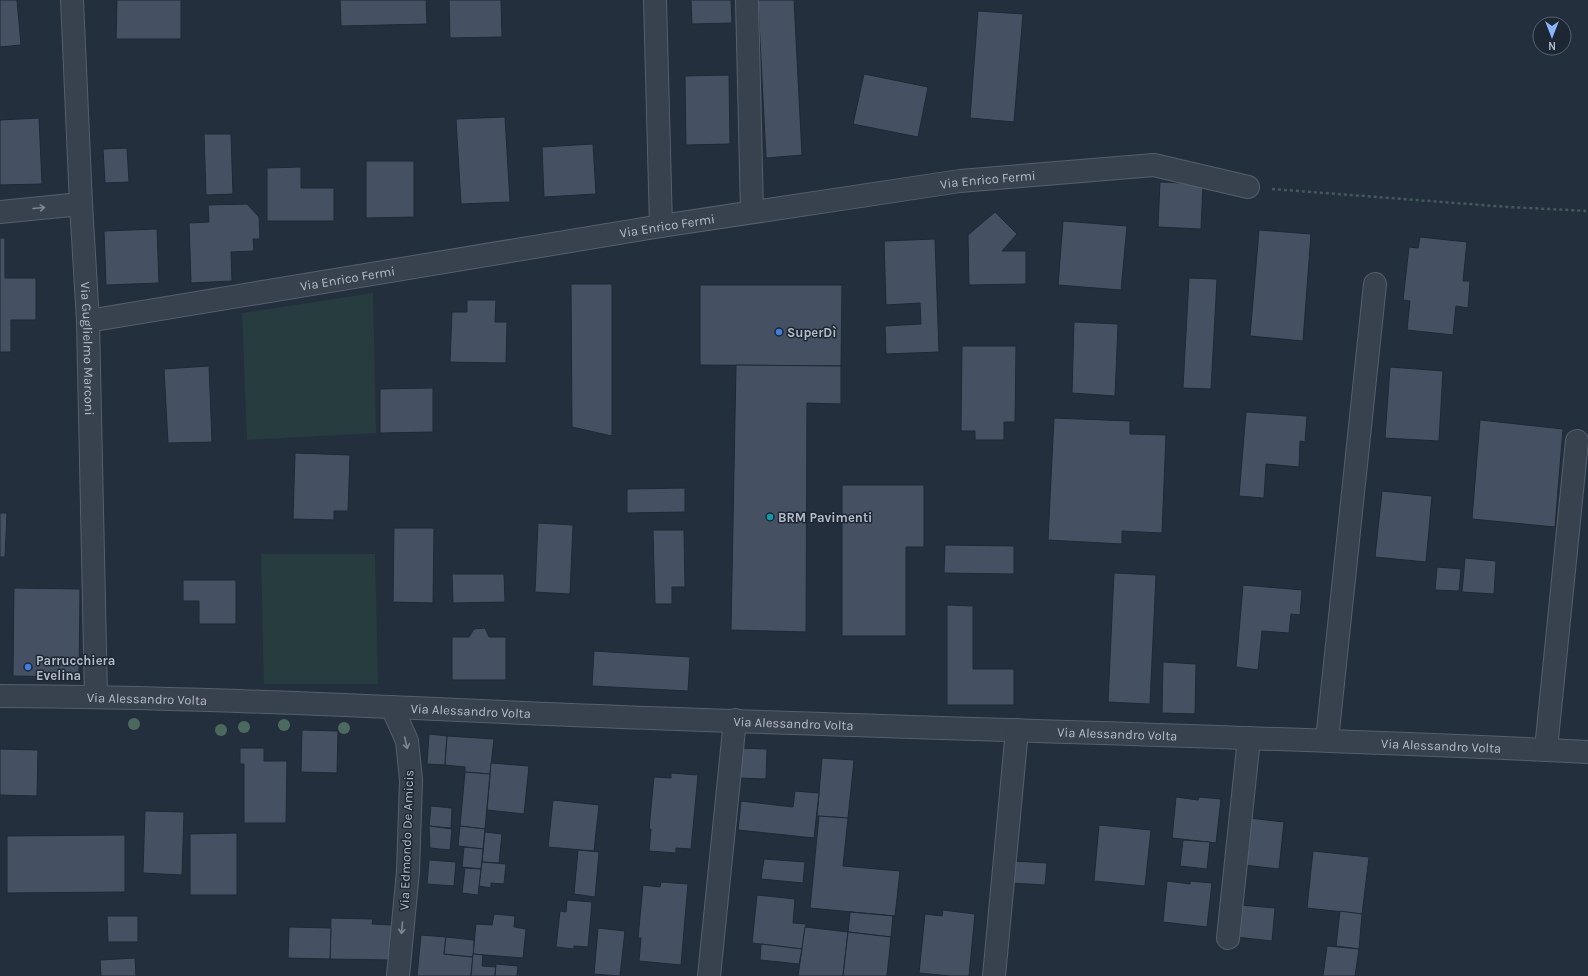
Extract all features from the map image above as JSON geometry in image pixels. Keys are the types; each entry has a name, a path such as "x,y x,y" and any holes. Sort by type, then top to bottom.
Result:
{"street":[{"name":"Via Guglielmo Marconi","path":"72,0 88,321 96,697"},
{"path":"655,0 661,226"},
{"path":"747,0 752,212"},
{"name":"Via Enrico Fermi","path":"88,321 661,226 960,181 1154,165 1248,187"},
{"path":"0,212 81,204"},
{"path":"1327,740 1375,284"},
{"path":"1546,750 1577,441"},
{"name":"Via Alessandro Volta","path":"0,696 212,699 589,716 1327,740 1588,752"},
{"name":"Via Edmondo De Amicis","path":"392,707 407,741 411,780 408,871 398,976"},
{"path":"709,976 735,720"},
{"path":"994,976 1017,730"},
{"path":"1228,938 1250,738"}],"path":[{"path":"1248,187 1508,207 1588,211"}],"green space":[{"path":"373,293 376,433 247,440 242,313"},
{"path":"261,554 375,554 378,684 264,684"}],"building":[{"path":"0,0 17,0 21,45 0,47"},
{"path":"117,0 181,0 181,39 116,39"},
{"path":"340,0 426,0 427,24 341,26"},
{"path":"449,0 501,0 502,37 450,38"},
{"path":"691,0 731,0 732,23 692,24"},
{"path":"758,0 794,0 802,155 766,158"},
{"path":"978,11 1023,14 1014,122 970,118"},
{"path":"864,74 928,87 918,137 853,124"},
{"path":"729,75 730,144 686,145 685,76"},
{"path":"505,117 510,202 461,204 456,119"},
{"path":"39,118 42,184 0,185 0,120"},
{"path":"204,134 231,134 233,194 206,195"},
{"path":"593,144 596,194 544,197 542,147"},
{"path":"127,148 129,182 105,183 103,149"},
{"path":"366,161 414,161 414,217 366,218"},
{"path":"301,167 301,188 334,188 334,221 267,221 267,168"},
{"path":"1160,182 1203,184 1201,229 1158,227"},
{"path":"247,204 259,217 260,239 253,239 254,251 231,252 232,281 191,283 189,223 209,222 208,205"},
{"path":"995,212 1017,234 1002,251 1026,251 1026,284 969,285 968,235"},
{"path":"1063,221 1127,226 1121,290 1058,285"},
{"path":"157,229 159,283 106,285 104,231"},
{"path":"1259,230 1311,234 1303,341 1250,336"},
{"path":"1420,237 1467,242 1463,281 1470,281 1468,308 1456,306 1453,335 1407,330 1410,301 1403,300 1409,247 1418,248"},
{"path":"0,238 5,238 5,278 36,278 36,320 11,320 11,352 0,352"},
{"path":"935,239 939,352 886,354 885,326 921,324 920,303 886,305 884,241"},
{"path":"1189,278 1217,279 1211,389 1183,388"},
{"path":"571,284 612,284 612,436 572,427"},
{"path":"700,285 842,285 841,366 700,365"},
{"path":"467,300 496,300 495,322 507,322 506,363 450,362 452,312 467,312"},
{"path":"1074,322 1118,324 1115,396 1072,393"},
{"path":"962,346 1016,346 1015,422 1004,422 1004,440 975,440 975,431 961,431"},
{"name":"BRM Pavimenti","path":"736,365 841,366 841,404 807,403 806,632 731,630"},
{"path":"209,366 212,442 168,443 164,369"},
{"path":"1390,367 1443,371 1439,441 1385,438"},
{"path":"433,388 433,432 380,433 380,389"},
{"path":"1246,412 1307,416 1305,442 1300,441 1299,467 1266,464 1264,498 1239,496"},
{"path":"1054,418 1130,421 1130,434 1166,435 1162,533 1122,531 1122,544 1048,540"},
{"path":"1480,420 1563,429 1555,527 1472,519"},
{"path":"295,453 350,455 348,511 334,511 334,520 293,519"},
{"path":"842,485 924,485 924,547 906,547 906,636 842,636"},
{"path":"685,488 685,512 627,513 627,489"},
{"path":"1382,491 1432,496 1426,562 1375,557"},
{"path":"0,513 7,513 5,557 0,557"},
{"path":"538,523 573,525 570,594 535,592"},
{"path":"394,528 434,528 433,603 393,602"},
{"path":"653,530 684,530 685,587 672,587 672,604 655,604"},
{"path":"945,545 1014,546 1014,574 944,573"},
{"path":"1465,558 1496,561 1494,594 1462,592"},
{"path":"1437,567 1461,569 1459,591 1435,590"},
{"path":"1114,573 1156,575 1150,704 1108,702"},
{"path":"452,574 504,574 505,602 453,603"},
{"path":"183,580 236,580 236,624 199,624 199,601 183,601"},
{"path":"1243,585 1302,590 1300,615 1291,614 1289,633 1262,631 1258,670 1236,667"},
{"path":"14,588 80,589 79,677 13,676"},
{"path":"947,605 973,606 973,669 1014,669 1014,705 947,705"},
{"path":"485,628 489,637 506,637 506,680 452,680 452,637 469,637 474,629"},
{"path":"594,651 690,657 688,691 592,686"},
{"path":"1163,662 1196,664 1195,714 1162,713"},
{"path":"302,730 338,731 337,773 301,772"},
{"path":"429,734 447,736 445,765 427,764"},
{"path":"447,736 494,739 490,774 465,772 465,767 445,765"},
{"path":"240,748 264,748 264,761 287,761 286,823 244,823 244,764 240,764"},
{"path":"740,748 767,749 766,779 739,778"},
{"path":"0,749 38,750 37,796 0,795"},
{"path":"822,758 854,760 848,818 817,816"},
{"path":"491,763 529,766 524,814 487,810"},
{"path":"465,772 490,774 485,829 460,826"},
{"path":"671,773 698,775 691,849 676,848 676,853 649,851 651,829 649,829 654,777 671,778"},
{"path":"795,791 819,793 814,838 738,830 741,801 793,807"},
{"path":"1176,797 1198,800 1199,797 1221,799 1216,843 1172,838"},
{"path":"553,800 599,805 594,851 548,847"},
{"path":"431,806 452,808 451,828 429,826"},
{"path":"145,811 184,812 182,875 143,873"},
{"path":"819,816 848,818 843,866 900,871 895,916 810,908"},
{"path":"1249,818 1284,822 1279,869 1244,865"},
{"path":"1099,825 1151,830 1145,886 1094,881"},
{"path":"429,826 452,829 450,850 430,848"},
{"path":"460,826 485,829 483,849 458,846"},
{"path":"485,832 502,834 499,863 482,862"},
{"path":"237,833 237,895 190,895 190,834"},
{"path":"125,835 125,892 7,893 7,836"},
{"path":"1183,840 1210,842 1207,869 1180,866"},
{"path":"464,847 483,849 481,869 462,867"},
{"path":"578,850 599,852 595,897 574,894"},
{"path":"1313,851 1369,857 1362,914 1307,908"},
{"path":"764,859 805,862 803,883 761,879"},
{"path":"429,860 456,862 454,886 427,884"},
{"path":"1013,861 1047,863 1045,885 1010,883"},
{"path":"482,862 506,864 504,884 491,883 491,888 479,886"},
{"path":"465,868 481,869 478,895 462,893"},
{"path":"1167,881 1190,884 1190,881 1212,883 1207,927 1163,922"},
{"path":"661,882 688,884 681,965 639,961 641,938 638,938 643,885 660,887"},
{"path":"757,895 795,899 793,923 806,924 802,949 752,943"},
{"path":"567,900 592,902 588,947 574,946 574,949 556,947 560,911 566,912"},
{"path":"1240,905 1275,908 1272,941 1236,937"},
{"path":"943,910 975,914 969,976 919,973 925,914 942,916"},
{"path":"1340,911 1362,914 1359,949 1336,946"},
{"path":"850,912 893,916 891,937 848,932"},
{"path":"494,914 515,916 514,927 526,929 523,958 473,954 476,924 492,925"},
{"path":"107,916 138,916 138,942 108,942"},
{"path":"331,918 373,919 372,924 392,925 391,960 330,959"},
{"path":"289,927 331,928 330,959 288,958"},
{"path":"805,927 848,932 843,976 798,976"},
{"path":"598,928 625,931 620,976 594,974"},
{"path":"848,932 891,937 887,976 843,976"},
{"path":"421,935 446,937 444,954 473,957 471,976 417,976"},
{"path":"446,937 474,940 473,957 444,954"},
{"path":"761,944 802,949 799,964 760,960"},
{"path":"1327,946 1359,949 1355,976 1323,976"},
{"path":"473,954 483,955 482,966 496,967 495,976 471,976"},
{"path":"135,958 136,976 101,976 100,960"},
{"path":"496,964 518,966 517,976 495,976"}],"place":[{"name":"SuperDì","path":"779,332"},
{"name":"BRM Pavimenti","path":"770,517"},
{"name":"Parrucchiera Evelina","path":"28,667"}]}
